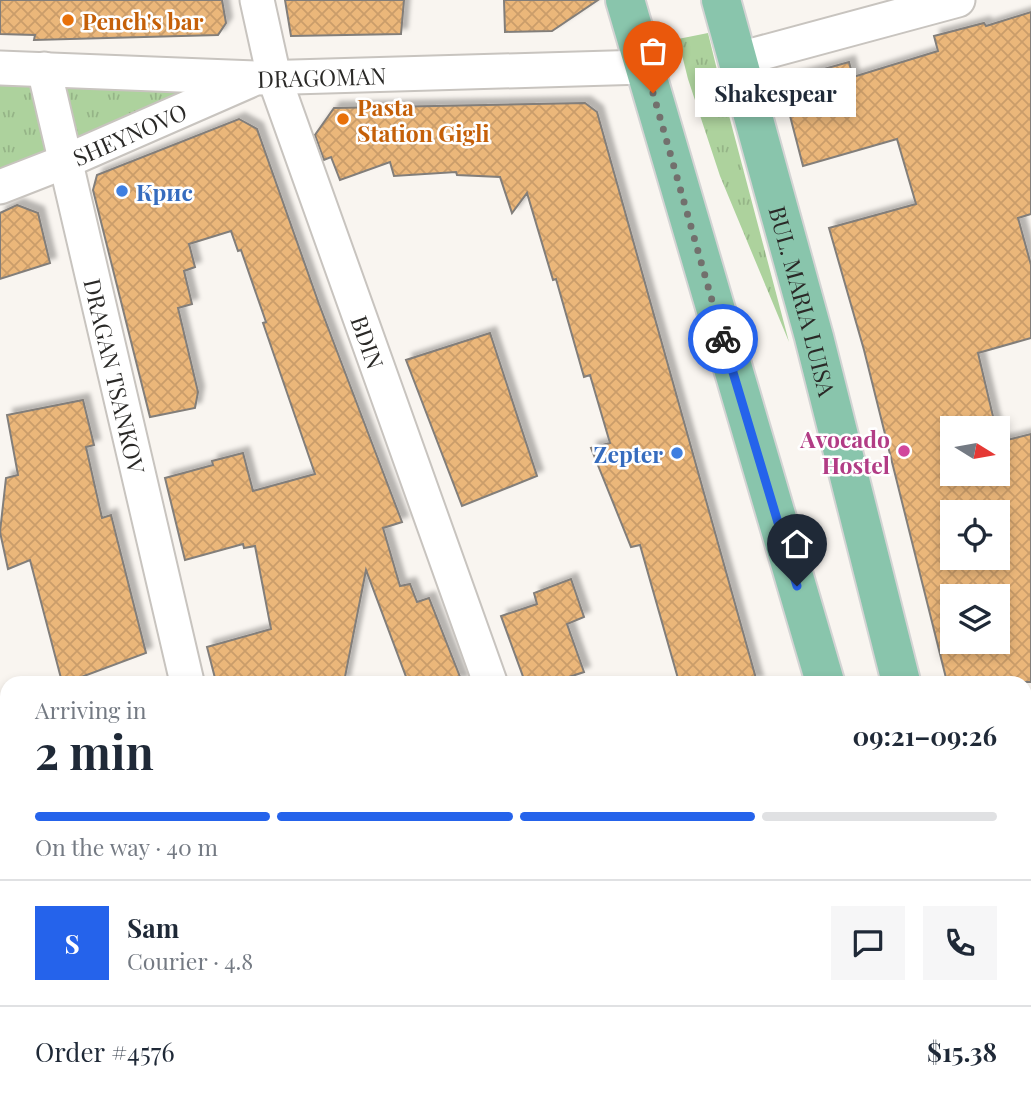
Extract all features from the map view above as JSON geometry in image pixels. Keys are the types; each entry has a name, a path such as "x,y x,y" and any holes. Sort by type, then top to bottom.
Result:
{"main road":[{"path":"625,0 823,676"},
{"name":"BUL. MARIA LUISA","path":"721,0 814,337 899,676"}],"street":[{"name":"BDIN","path":"257,0 266,77 489,676"},
{"path":"739,59 958,0"},
{"name":"DRAGOMAN","path":"0,68 266,77 645,67"},
{"name":"DRAGAN TSANKOV","path":"44,69 186,676"},
{"name":"SHEYNOVO","path":"0,187 266,77"}],"green space":[{"path":"708,33 789,342 720,176 688,79 678,39"},
{"path":"0,68 258,78 0,187"}],"building":[{"path":"0,0 222,0 226,23 218,35 34,40 35,35 0,34"},
{"path":"285,0 404,0 401,34 291,36"},
{"path":"504,0 598,0 552,31 505,32"},
{"path":"1031,12 1031,214 1018,218 1031,265 1031,338 978,353 993,416 940,416 940,486 1010,486 1010,439 1031,434 1031,676 946,676 940,654 864,350 829,228 916,204 897,139 803,166 781,81 849,62 853,77 938,51 934,36 984,23 986,26"},
{"path":"585,103 597,112 755,676 677,676 640,545 631,547 591,448 610,443 590,375 584,377 556,279 553,280 527,193 512,213 500,177 457,175 456,172 394,176 390,162 340,180 331,157 324,160 315,135 334,108"},
{"path":"239,119 257,129 319,304 402,522 383,528 400,586 410,584 417,602 429,598 460,676 406,676 366,570 345,676 214,676 207,647 271,629 255,546 244,548 243,544 185,560 165,478 213,465 212,461 243,453 253,491 315,474 263,323 266,322 241,250 238,251 231,231 189,244 195,267 184,271 192,304 178,308 198,392 195,408 150,417 93,190 97,175"},
{"path":"17,205 38,213 50,263 0,279 0,213"},
{"path":"490,333 537,476 462,506 406,360"},
{"path":"83,400 94,445 86,447 102,518 111,515 146,653 84,676 60,676 30,560 8,569 0,532 6,478 18,475 7,415"},
{"path":"571,579 584,617 567,624 584,672 572,676 523,676 501,616 537,604 534,593"}],"way so far":[{"path":"653,93 723,339"}],"place":[{"name":"Pench's bar","path":"68,20"},
{"name":"Shakespear","path":"653,93"},
{"name":"Pasta Station Gigli","path":"343,119"},
{"name":"Крис","path":"122,191"},
{"name":"Avocado Hostel","path":"904,451"},
{"name":"Zepter","path":"677,453"}],"route":[{"path":"723,339 797,586"}]}
